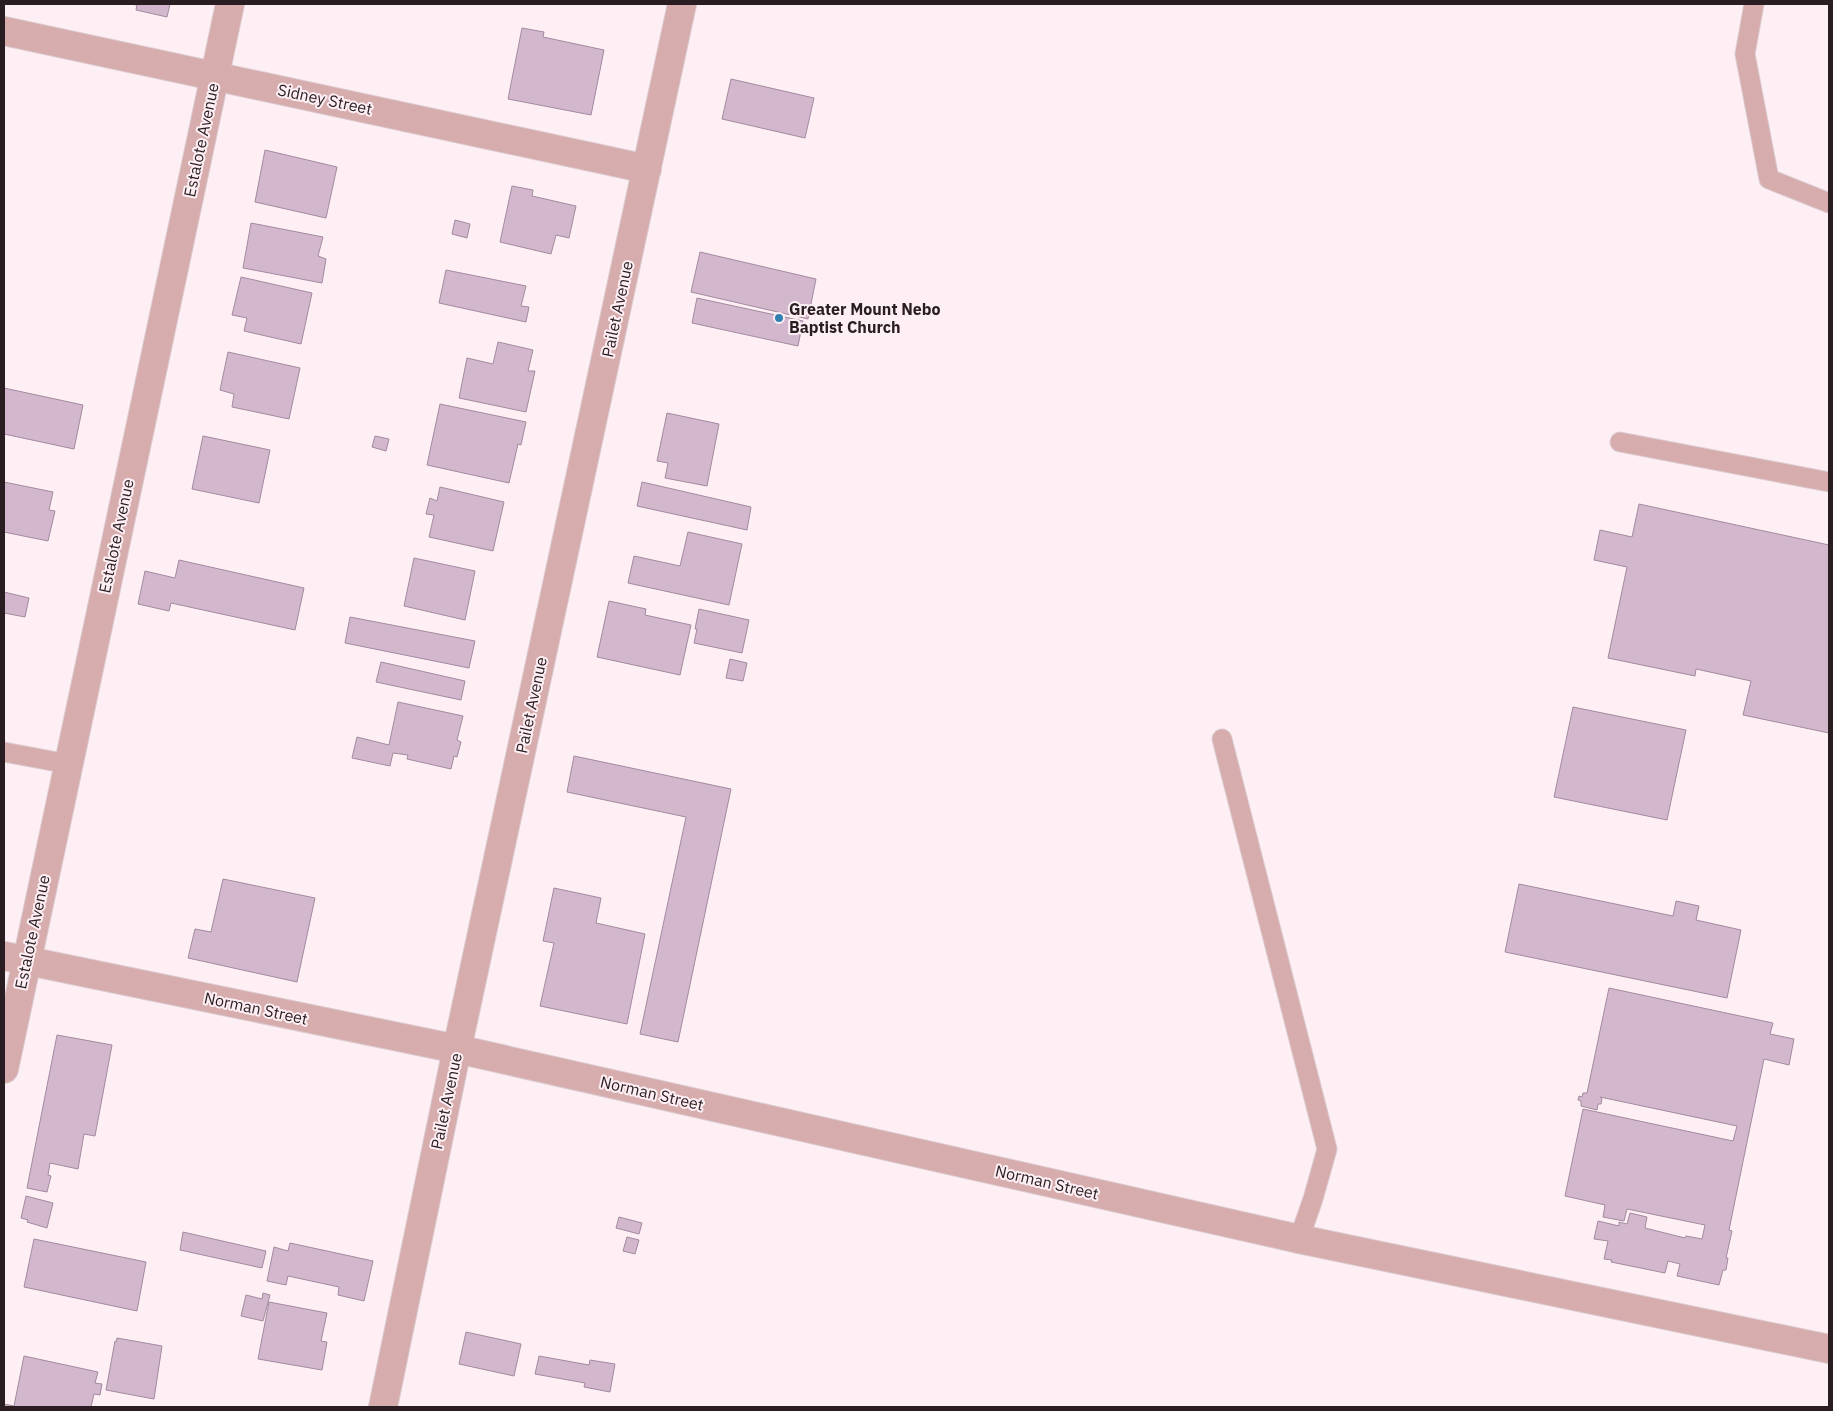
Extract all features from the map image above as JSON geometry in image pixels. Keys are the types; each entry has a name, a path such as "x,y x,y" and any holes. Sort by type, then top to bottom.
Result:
{"street":[{"name":"Estalote Avenue","path":"4,1069 15,958 68,764 230,4"},
{"name":"Pailet Avenue","path":"383,1407 457,1049 682,4"},
{"name":"Sidney Street","path":"4,31 647,169"},
{"name":"Norman Street","path":"15,958 457,1049 1299,1239 1829,1349"}],"lane":[{"path":"1754,4 1745,54 1769,179 1829,203"},
{"path":"1620,442 1829,482"},
{"path":"1222,739 1326,1149 1313,1199 1299,1239"},
{"path":"4,752 68,764"}],"building":[{"path":"130,4 170,4 167,17 136,10 137,5"},
{"path":"522,28 544,32 543,37 604,50 591,115 508,99"},
{"path":"731,79 814,98 805,138 722,119"},
{"path":"265,150 337,167 326,218 255,202"},
{"path":"512,186 533,190 532,196 576,206 569,238 556,235 551,254 500,242"},
{"path":"455,220 470,224 467,238 452,234"},
{"path":"251,223 323,237 318,256 326,259 322,283 243,268"},
{"path":"700,252 816,279 808,319 691,292"},
{"path":"446,270 526,286 521,306 529,307 526,322 439,303"},
{"path":"241,277 312,293 301,344 244,331 247,318 232,315"},
{"path":"697,298 803,321 798,346 692,323"},
{"path":"498,342 533,350 528,371 535,371 526,412 459,398 467,358 493,364"},
{"path":"228,352 300,368 289,419 232,407 234,394 220,390"},
{"path":"4,388 83,405 74,449 4,434"},
{"path":"440,404 526,422 521,445 518,444 509,483 427,465"},
{"path":"667,413 719,424 707,486 665,478 668,463 657,461"},
{"path":"203,436 270,450 259,503 192,489"},
{"path":"375,436 389,439 386,451 372,447"},
{"path":"4,482 53,492 49,510 55,511 48,541 4,532"},
{"path":"642,482 751,507 747,530 637,506"},
{"path":"440,487 504,502 493,551 429,537 434,515 426,514 430,498 437,501"},
{"path":"1639,504 1829,545 1829,733 1743,715 1751,681 1696,669 1695,676 1608,658 1627,567 1594,560 1600,530 1632,537"},
{"path":"688,532 742,544 729,605 628,583 634,556 680,566"},
{"path":"414,558 475,571 465,620 404,606"},
{"path":"179,560 304,588 295,630 171,603 169,611 138,604 145,571 175,578"},
{"path":"4,592 29,598 25,617 4,613"},
{"path":"609,601 646,609 645,615 691,625 680,675 597,657"},
{"path":"699,609 749,620 742,653 694,643"},
{"path":"350,617 475,641 469,668 345,643"},
{"path":"730,659 747,663 743,681 726,678"},
{"path":"381,662 465,681 461,700 376,682"},
{"path":"398,702 463,716 457,740 461,742 457,757 454,756 451,769 407,759 408,755 393,753 390,766 352,758 357,737 389,745"},
{"path":"1573,707 1686,730 1667,820 1554,797"},
{"path":"574,756 731,789 678,1042 640,1034 686,817 567,792"},
{"path":"223,879 315,898 297,982 188,958 195,929 211,932"},
{"path":"1519,884 1673,916 1676,901 1699,906 1696,920 1741,930 1727,998 1505,952"},
{"path":"554,888 601,898 596,923 645,934 627,1024 540,1006 554,943 543,941"},
{"path":"1609,988 1773,1023 1770,1034 1794,1039 1789,1065 1764,1059 1729,1230 1732,1231 1726,1258 1728,1258 1726,1270 1723,1270 1719,1285 1677,1276 1680,1264 1668,1261 1665,1273 1611,1262 1612,1260 1604,1259 1608,1241 1594,1239 1598,1221 1619,1226 1619,1222 1627,1224 1630,1213 1647,1217 1645,1228 1685,1238 1686,1236 1702,1239 1705,1225 1627,1209 1624,1221 1603,1217 1605,1205 1565,1196 1583,1109 1733,1141 1737,1126 1600,1097 1602,1099 1601,1104 1598,1104 1597,1110 1581,1106 1581,1101 1578,1100 1579,1096 1582,1097 1583,1093 1587,1093"},
{"path":"57,1035 112,1045 95,1136 84,1134 78,1169 50,1163 48,1175 51,1176 47,1192 27,1188"},
{"path":"26,1196 53,1203 47,1228 27,1222 28,1220 21,1218"},
{"path":"619,1217 642,1223 639,1234 616,1228"},
{"path":"183,1232 266,1251 262,1268 180,1250"},
{"path":"627,1237 639,1240 635,1254 623,1251"},
{"path":"34,1239 146,1262 137,1311 24,1287"},
{"path":"290,1243 373,1261 364,1301 338,1295 339,1287 288,1276 286,1285 267,1281 274,1247 288,1251"},
{"path":"263,1293 270,1295 263,1321 241,1316 246,1295 262,1299"},
{"path":"269,1302 327,1313 321,1341 327,1342 322,1370 258,1359"},
{"path":"466,1332 521,1344 514,1376 459,1364"},
{"path":"117,1338 162,1346 154,1399 106,1390"},
{"path":"24,1356 98,1372 95,1383 102,1384 100,1395 94,1394 91,1407 4,1407 4,1404 14,1406"},
{"path":"539,1356 589,1365 590,1360 615,1364 610,1392 584,1387 585,1383 535,1374"}],"place":[{"name":"Greater Mount Nebo Baptist Church","path":"779,318"}]}
